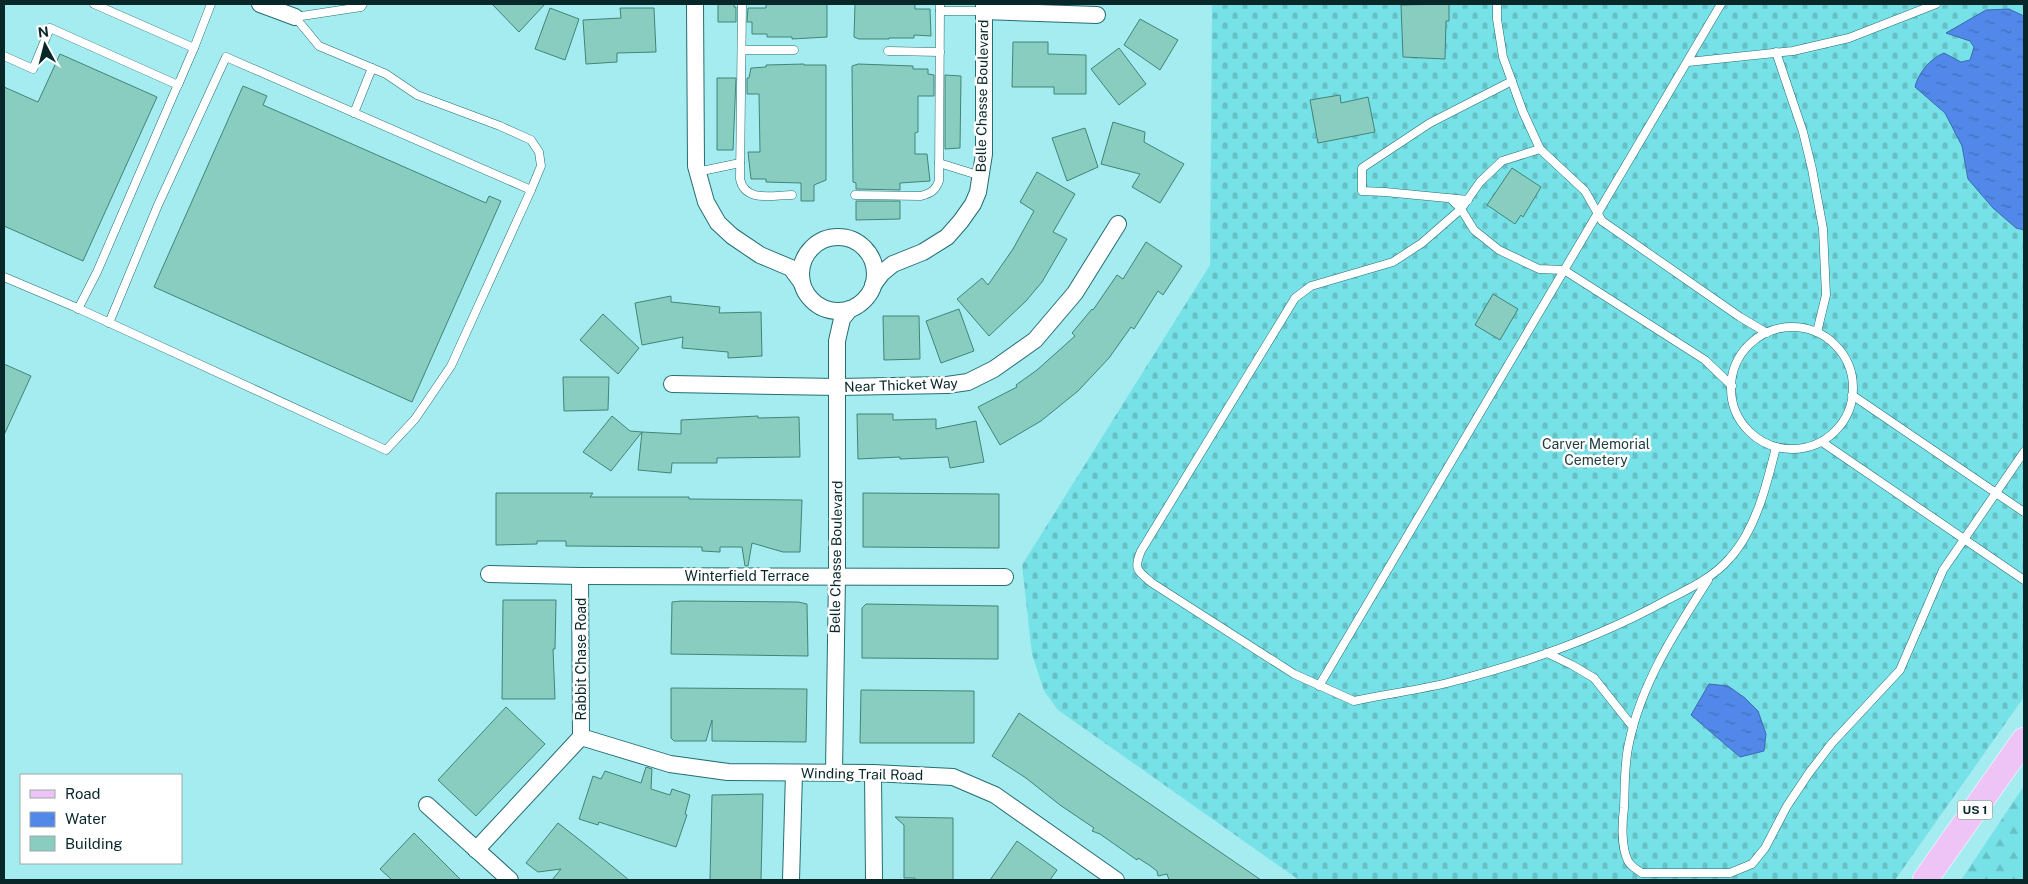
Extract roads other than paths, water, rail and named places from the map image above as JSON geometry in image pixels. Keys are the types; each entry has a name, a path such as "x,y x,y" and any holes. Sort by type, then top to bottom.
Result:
{"main road":[{"name":"US 1","path":"1925,880 2024,740"}],"street":[{"path":"260,4 295,17"},
{"name":"Belle Chasse Boulevard","path":"695,4 695,152 697,172 706,202 718,222 742,244 775,262 791,268 810,298 823,307 833,324 837,341 834,772"},
{"path":"984,8 1097,15"},
{"name":"Belle Chasse Boulevard","path":"837,341 842,318 850,309 860,304 882,273 893,264 923,252 947,236 961,222 973,204 978,192 984,154 984,8"},
{"name":"Near Thicket Way","path":"672,384 838,387 947,385 968,382 994,369 1035,340 1074,293 1118,224"},
{"path":"802,283 802,266 808,254 819,242 834,237 844,238 860,244 870,255 882,262 893,264"},
{"path":"783,264 798,260 808,254"},
{"path":"870,255 875,273 873,285"},
{"path":"823,307 838,311 850,309"},
{"name":"Winterfield Terrace","path":"488,574 580,576 1005,576"},
{"name":"Rabbit Chase Road","path":"476,850 581,737 580,576"},
{"name":"Winding Trail Road","path":"581,737 670,764 728,772 834,772 953,777 995,795 1116,880"},
{"path":"791,880 794,773"},
{"path":"873,773 874,880"},
{"path":"427,805 510,880"}],"lane":[{"path":"94,4 194,48"},
{"path":"78,309 194,48 211,4"},
{"path":"295,17 361,7 363,4"},
{"path":"742,4 740,179 745,192 754,196 792,195"},
{"path":"1497,4 1497,19 1504,57 1523,112 1540,149 1585,191 1602,221 1740,317 1767,333"},
{"path":"1319,686 1721,4"},
{"path":"1688,62 1793,51 1849,38 1936,4"},
{"path":"855,195 921,196 931,194 936,189 939,181 940,7 984,8"},
{"path":"4,277 386,450 415,419 451,366 541,166 539,152 531,140 500,126 417,96 386,74 319,46 295,17"},
{"path":"4,56 33,68 50,28 178,85 179,82"},
{"path":"742,50 794,50"},
{"path":"888,51 940,52"},
{"path":"1776,52 1803,132 1823,229 1826,295 1817,332"},
{"path":"109,323 158,205 226,57 531,190"},
{"path":"354,113 372,68"},
{"path":"1468,200 1362,191 1362,168 1430,123 1512,80"},
{"path":"1540,149 1502,162 1480,182 1461,209 1422,243 1393,262 1311,286 1295,298 1141,551 1136,563 1138,572 1152,583 1294,674 1354,701 1450,683 1547,653 1596,634 1650,610 1702,582 1730,559 1749,529 1767,481 1776,447"},
{"path":"697,172 740,163"},
{"path":"939,163 981,176"},
{"path":"1451,198 1461,209 1474,230 1499,250 1539,269 1564,270 1704,360 1732,386"},
{"path":"1798,327 1817,332 1829,339 1846,359 1851,372 1854,390 1847,416 1836,432 1822,442 1806,448 1788,450 1770,445 1746,429 1738,418 1731,398 1733,373 1742,352 1758,337 1777,329 1798,327"},
{"path":"1852,395 2024,512"},
{"path":"1822,442 2024,580"},
{"path":"1712,574 1685,615 1649,683 1636,714 1628,746 1623,818 1625,848 1628,861 1642,873 1730,873 1752,864 1764,848 1809,773 1832,743 1900,670 1943,570 1963,538 2024,452"},
{"path":"1547,653 1594,678 1633,727"}],"water":[{"path":"2009,9 2024,16 2024,230 2016,228 1993,208 1968,179 1962,146 1945,113 1915,87 1922,71 1939,55 1944,53 1961,62 1970,60 1974,47 1970,41 1946,33 1986,10"},
{"path":"1709,684 1728,686 1745,698 1758,711 1766,734 1764,751 1740,757 1691,715"}],"park label":[{"name":"Carver Memorial Cemetery","path":"1596,452"}]}
